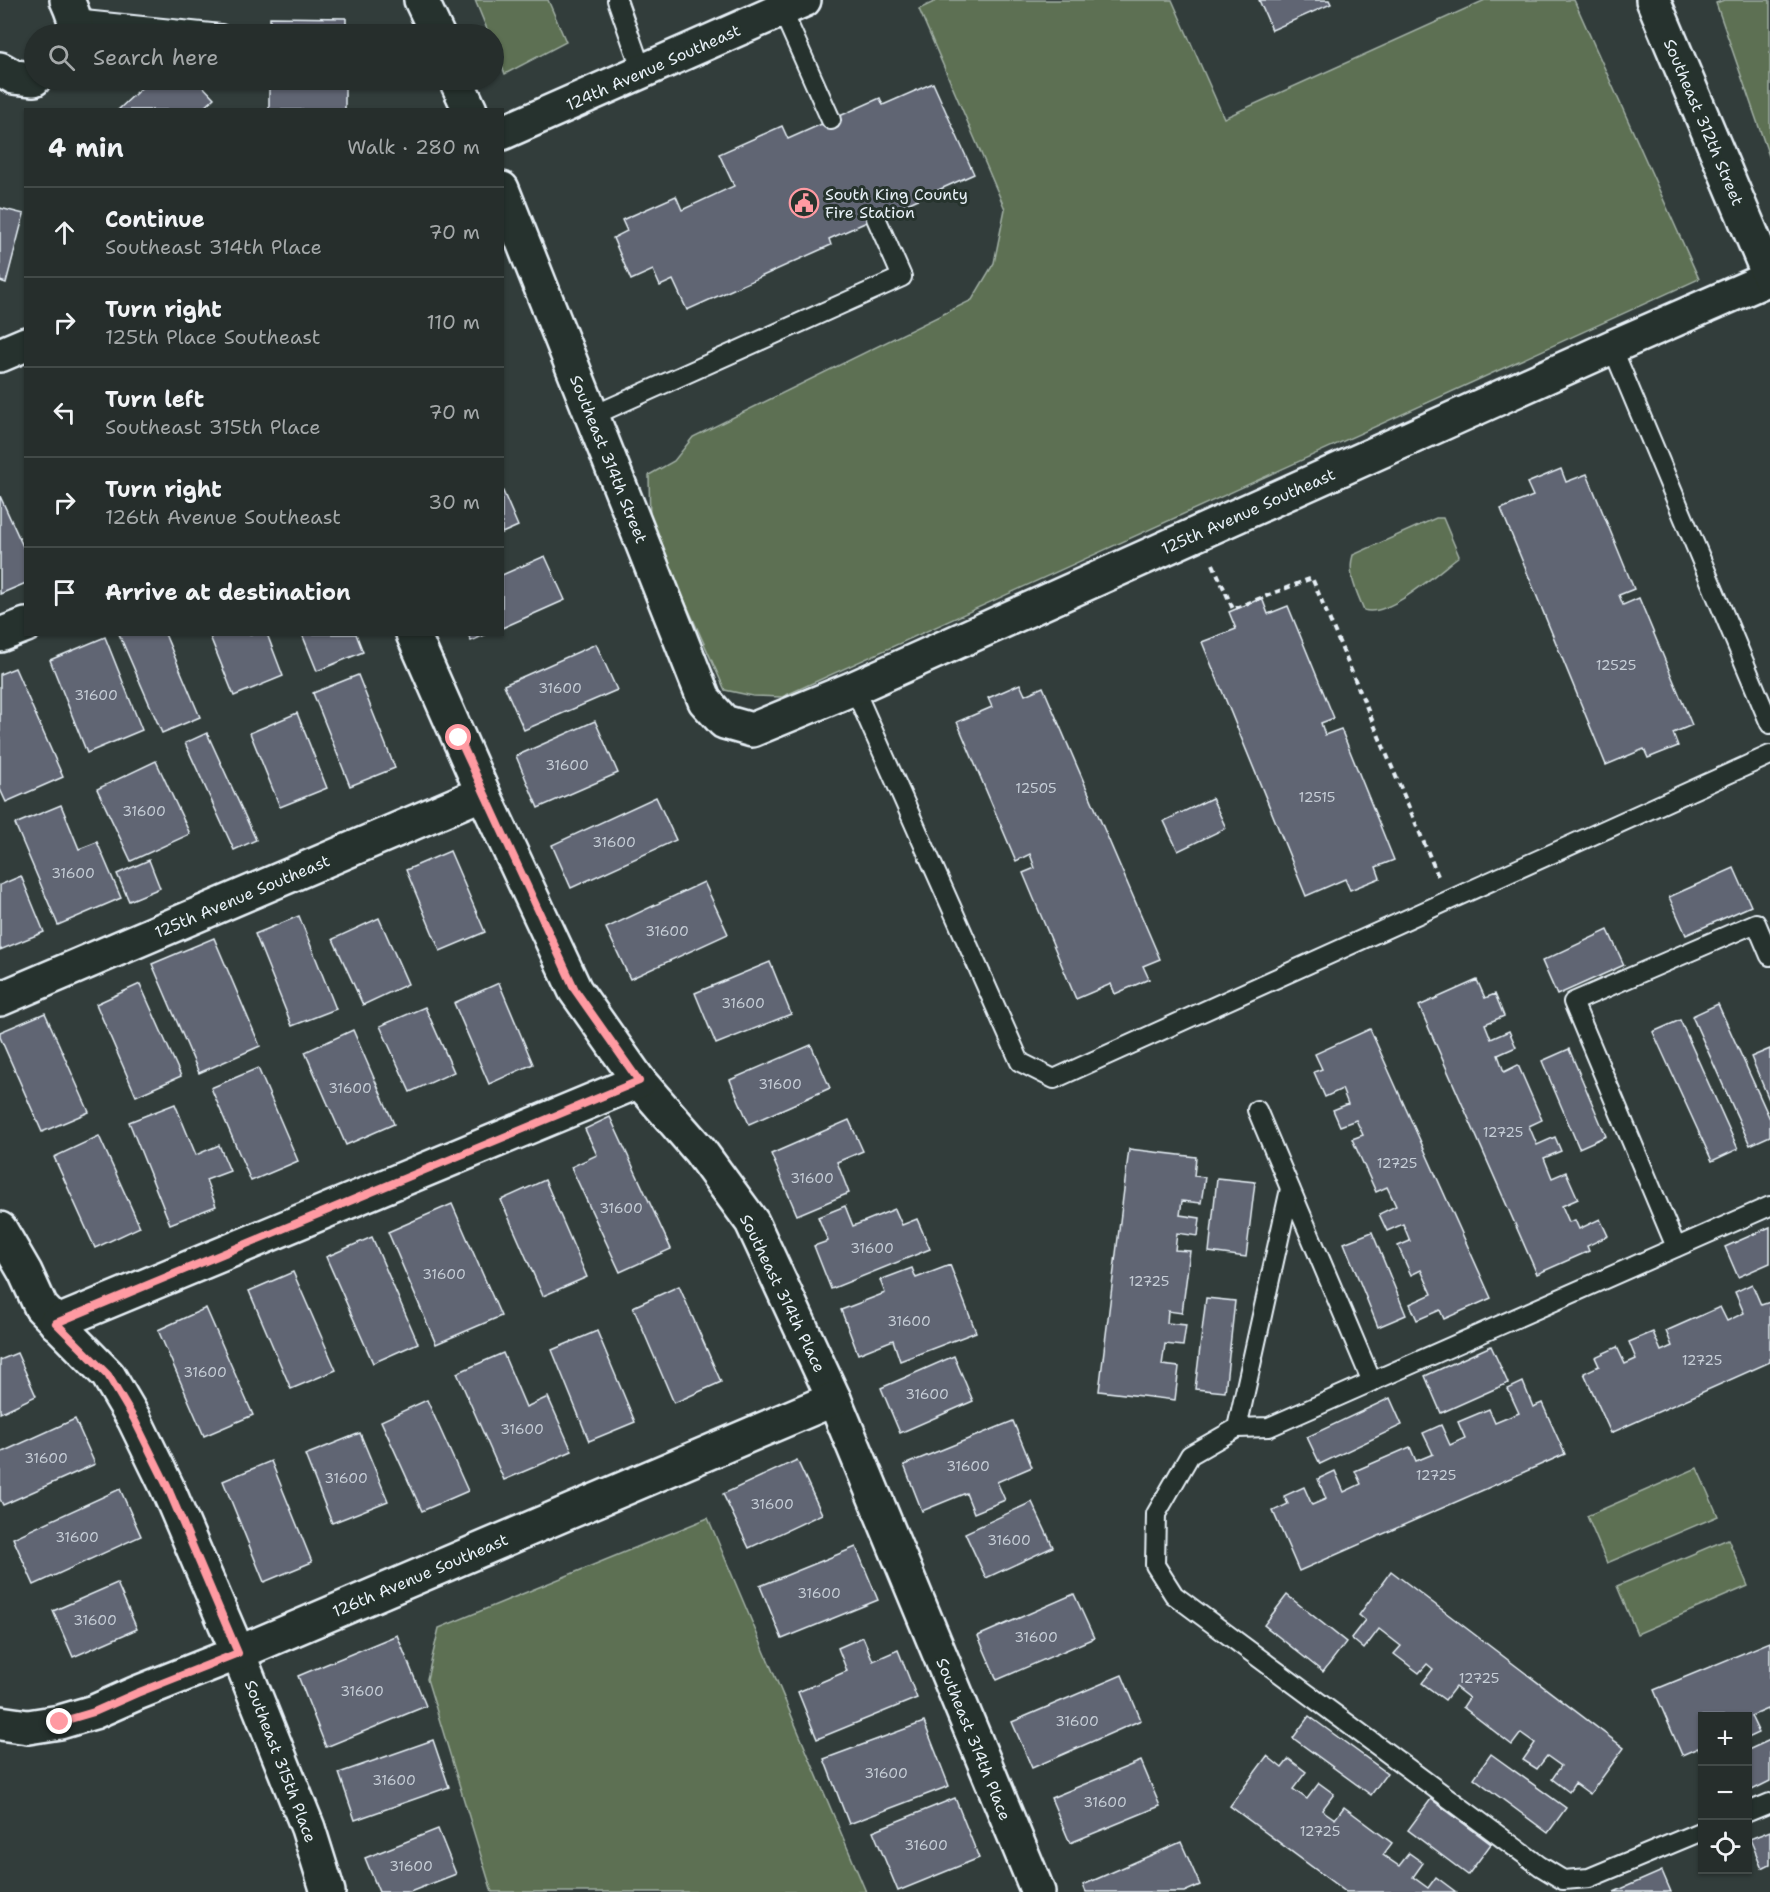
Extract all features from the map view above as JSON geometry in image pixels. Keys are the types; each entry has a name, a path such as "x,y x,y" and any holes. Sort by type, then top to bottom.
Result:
{"street":[{"path":"421,0 432,24"},
{"name":"Southeast 312th Street","path":"1653,0 1770,278"},
{"name":"124th Avenue Southeast","path":"504,132 793,5"},
{"path":"0,69 14,77 24,78"},
{"path":"461,90 469,108"},
{"name":"Southeast 314th Street","path":"504,194 705,701 724,722"},
{"name":"125th Avenue Southeast","path":"724,722 752,730 854,688 1770,278"},
{"path":"0,355 24,345"},
{"path":"0,635 24,626"},
{"name":"Southeast 314th Place","path":"414,636 483,794 575,990 639,1081 700,1151 752,1222 834,1399 1038,1892"},
{"name":"125th Avenue Southeast","path":"0,999 483,794"},
{"path":"56,1323 639,1081"},
{"name":"Southeast 315th Place","path":"0,1229 25,1272 41,1307 108,1375 134,1419 167,1486 238,1653 308,1828 328,1892"},
{"name":"126th Avenue Southeast","path":"0,1723 28,1727 60,1722 83,1715 238,1653 834,1399"}],"lane":[{"path":"617,0 642,71"},
{"path":"793,5 831,120"},
{"path":"72,18 128,24"},
{"path":"592,416 902,277 876,218"},
{"path":"1612,347 1770,724"},
{"path":"854,688 1020,1062 1054,1079 1770,755"},
{"path":"1676,1247 1573,1002 1756,923 1770,956"},
{"path":"1257,1110 1372,1382"},
{"path":"1237,1428 1290,1189"},
{"path":"1698,1833 1589,1878 1563,1880 1540,1866 1174,1595 1155,1565 1155,1514 1190,1455 1237,1428 1269,1427 1770,1206"},
{"path":"1752,1810 1770,1803"}],"path":[{"path":"1200,533 1233,609 1312,578 1449,900"}],"green space":[{"path":"475,0 548,0 566,42 505,74 504,24 485,24"},
{"path":"938,0 1172,0 1224,118 1485,0 1574,0 1699,279 782,697 753,696 725,690 650,524 649,475 674,461 693,437 972,300 994,263 1005,209 919,9"},
{"path":"1724,0 1770,0 1770,159 1716,3"},
{"path":"1436,518 1443,518 1459,556 1400,600 1374,611 1364,610 1352,576 1353,555"},
{"path":"1697,1468 1718,1516 1607,1563 1587,1516"},
{"path":"708,1518 866,1892 492,1892 427,1679 439,1628"},
{"path":"1728,1539 1748,1586 1637,1634 1617,1586"}],"building":[{"path":"1259,0 1329,0 1331,4 1272,30"},
{"path":"270,17 346,18 346,24 270,24"},
{"name":"South King County Fire Station","path":"933,83 974,174 829,239 831,245 687,310 673,280 660,286 653,270 631,280 613,238 627,231 622,220 676,196 682,210 734,186 719,154 782,126 788,139 880,98 883,105"},
{"path":"139,90 206,90 214,98 203,108 120,108"},
{"path":"269,90 345,90 345,108 269,108"},
{"path":"0,208 24,214 6,283 0,281"},
{"path":"1561,469 1566,482 1587,474 1634,589 1619,595 1623,605 1639,598 1692,725 1673,733 1678,746 1648,758 1644,749 1606,765 1501,509 1533,496 1527,483"},
{"path":"504,494 518,526 504,532"},
{"path":"0,496 24,549 24,584 0,594"},
{"path":"545,556 565,600 504,627 504,574"},
{"path":"1262,598 1268,614 1288,606 1334,718 1321,723 1325,735 1341,729 1394,860 1376,867 1380,878 1350,890 1345,879 1306,896 1202,642 1236,629 1229,612"},
{"path":"120,636 166,636 200,717 162,733"},
{"path":"210,636 268,636 283,676 234,696"},
{"path":"303,636 357,636 363,652 317,671"},
{"path":"469,636 482,636 471,641"},
{"path":"105,637 142,730 87,753 50,660"},
{"path":"596,644 617,690 524,730 504,685"},
{"path":"15,668 63,777 6,802 0,789 0,674"},
{"path":"358,675 395,768 350,786 313,693"},
{"path":"1020,684 1025,695 1043,687 1160,959 1143,966 1149,979 1115,994 1111,984 1076,999 1023,873 1035,868 1030,854 1016,861 957,722 992,707 988,698"},
{"path":"297,713 327,788 280,807 250,733"},
{"path":"595,721 618,773 538,808 516,756"},
{"path":"207,733 256,840 234,850 185,743"},
{"path":"156,761 190,834 131,861 97,789"},
{"path":"656,797 676,840 571,888 552,845"},
{"path":"1212,798 1226,828 1178,851 1164,821"},
{"path":"61,805 79,849 97,842 121,898 58,925 15,824"},
{"path":"450,851 485,932 440,951 406,870"},
{"path":"149,860 160,888 129,901 117,874"},
{"path":"1734,868 1751,906 1686,935 1669,897"},
{"path":"21,876 44,932 0,950 0,885"},
{"path":"704,882 728,934 630,979 606,928"},
{"path":"299,916 336,1009 292,1026 255,934"},
{"path":"379,918 408,984 363,1005 333,939"},
{"path":"1608,930 1624,965 1557,995 1542,961"},
{"path":"214,938 260,1046 199,1073 152,964"},
{"path":"770,962 791,1014 716,1044 695,993"},
{"path":"1477,980 1485,998 1495,994 1504,1016 1485,1024 1491,1039 1509,1031 1516,1047 1498,1055 1504,1072 1518,1065 1542,1120 1529,1126 1537,1145 1555,1137 1561,1151 1544,1158 1552,1178 1566,1172 1578,1199 1562,1206 1569,1222 1575,1220 1579,1229 1600,1219 1608,1236 1587,1246 1589,1251 1537,1274 1419,1006"},
{"path":"499,983 533,1064 489,1084 454,1003"},
{"path":"140,984 181,1076 136,1096 96,1004"},
{"path":"1718,1004 1770,1119 1770,1136 1750,1145 1692,1016"},
{"path":"425,1007 454,1072 410,1092 380,1026"},
{"path":"45,1013 89,1112 42,1132 0,1037 0,1032"},
{"path":"1680,1020 1738,1149 1712,1161 1653,1032"},
{"path":"1370,1029 1491,1298 1444,1319 1440,1310 1417,1320 1410,1304 1432,1294 1421,1270 1411,1275 1398,1246 1410,1241 1403,1224 1387,1231 1379,1214 1396,1206 1387,1187 1376,1192 1352,1139 1363,1135 1356,1120 1340,1126 1333,1110 1348,1104 1342,1089 1325,1097 1314,1072 1322,1069 1315,1054"},
{"path":"353,1030 394,1124 346,1145 305,1052"},
{"path":"811,1045 830,1088 749,1124 730,1080"},
{"path":"1569,1049 1606,1136 1579,1148 1542,1061"},
{"path":"1770,1049 1770,1102 1751,1057"},
{"path":"258,1068 298,1161 251,1181 211,1088"},
{"path":"175,1104 196,1155 219,1145 230,1171 206,1180 216,1206 170,1224 129,1122"},
{"path":"610,1117 671,1249 620,1272 571,1167 597,1155 585,1129"},
{"path":"849,1120 863,1151 837,1162 849,1193 797,1215 771,1154"},
{"path":"99,1136 140,1227 95,1248 54,1157"},
{"path":"1129,1149 1196,1157 1194,1176 1205,1177 1201,1203 1182,1201 1180,1215 1200,1218 1198,1236 1177,1233 1175,1250 1190,1251 1182,1313 1168,1311 1167,1323 1186,1325 1183,1346 1165,1344 1162,1365 1179,1367 1175,1400 1099,1391"},
{"path":"1217,1178 1255,1182 1246,1257 1209,1252"},
{"path":"545,1180 587,1277 543,1296 501,1200"},
{"path":"452,1204 501,1316 436,1344 388,1232"},
{"path":"845,1206 853,1226 895,1209 902,1225 917,1219 930,1249 831,1289 814,1246 828,1241 818,1217"},
{"path":"1770,1227 1770,1263 1738,1277 1725,1247"},
{"path":"1372,1232 1406,1315 1378,1327 1344,1243"},
{"path":"372,1237 418,1343 373,1363 326,1257"},
{"path":"950,1265 976,1332 900,1361 893,1340 858,1354 841,1310 885,1293 880,1280 912,1268 916,1278"},
{"path":"293,1272 336,1370 291,1389 249,1291"},
{"path":"1752,1284 1761,1305 1770,1302 1770,1362 1611,1433 1584,1373 1599,1366 1595,1357 1617,1347 1625,1364 1636,1359 1629,1342 1653,1332 1661,1351 1672,1346 1666,1331 1720,1307 1727,1321 1744,1313 1735,1292"},
{"path":"679,1286 721,1382 674,1403 633,1307"},
{"path":"1206,1298 1235,1301 1225,1392 1195,1389"},
{"path":"206,1308 253,1415 204,1436 158,1330"},
{"path":"597,1331 635,1422 589,1441 552,1350"},
{"path":"1491,1346 1508,1383 1441,1413 1425,1376"},
{"path":"17,1353 36,1396 0,1413 0,1360"},
{"path":"503,1353 526,1407 548,1397 572,1451 504,1480 457,1373"},
{"path":"954,1356 973,1401 900,1433 881,1388"},
{"path":"1523,1382 1533,1407 1542,1403 1565,1454 1299,1571 1273,1511 1288,1504 1284,1496 1304,1487 1312,1505 1326,1499 1318,1479 1335,1471 1344,1492 1361,1484 1355,1471 1410,1447 1416,1461 1433,1454 1423,1433 1441,1425 1450,1445 1465,1438 1458,1422 1489,1409 1495,1423 1519,1413 1508,1389"},
{"path":"1390,1398 1402,1425 1320,1464 1307,1437"},
{"path":"427,1400 468,1491 422,1511 381,1421"},
{"path":"75,1419 95,1464 3,1505 0,1499 0,1453"},
{"path":"1013,1421 1032,1467 997,1482 1005,1500 974,1513 966,1493 922,1511 904,1465"},
{"path":"360,1433 388,1501 332,1523 305,1455"},
{"path":"797,1460 822,1514 749,1548 723,1494"},
{"path":"271,1461 312,1562 264,1582 223,1481"},
{"path":"120,1489 141,1536 34,1585 13,1538"},
{"path":"1032,1502 1053,1547 986,1578 965,1533"},
{"path":"856,1547 878,1600 782,1639 760,1586"},
{"path":"1391,1571 1624,1748 1590,1794 1575,1783 1569,1792 1552,1779 1561,1766 1547,1756 1537,1769 1523,1760 1535,1743 1521,1733 1512,1745 1463,1707 1469,1698 1455,1687 1445,1700 1422,1683 1433,1669 1427,1664 1419,1673 1394,1654 1401,1646 1379,1629 1364,1649 1351,1638 1365,1620 1359,1615"},
{"path":"117,1583 137,1629 73,1657 53,1611"},
{"path":"1074,1594 1094,1638 997,1680 978,1636"},
{"path":"1287,1595 1346,1642 1323,1672 1264,1625"},
{"path":"397,1635 426,1706 326,1747 298,1676"},
{"path":"863,1637 873,1661 898,1650 917,1698 817,1739 798,1692 847,1671 838,1648"},
{"path":"1770,1642 1770,1716 1767,1709 1752,1716 1752,1712 1698,1712 1698,1748 1682,1755 1654,1690"},
{"path":"1122,1675 1141,1720 1032,1768 1012,1722"},
{"path":"1309,1716 1387,1773 1371,1795 1293,1738"},
{"path":"1752,1718 1759,1733 1752,1736"},
{"path":"924,1722 949,1786 849,1824 824,1759"},
{"path":"433,1740 449,1787 355,1820 339,1773"},
{"path":"1770,1740 1770,1781 1752,1790 1752,1766 1752,1748"},
{"path":"1491,1754 1566,1808 1548,1833 1474,1778"},
{"path":"1267,1756 1282,1768 1289,1759 1306,1772 1293,1789 1307,1799 1319,1783 1334,1794 1322,1810 1335,1819 1344,1807 1392,1843 1383,1855 1399,1866 1409,1853 1423,1863 1413,1877 1428,1888 1436,1877 1456,1892 1346,1892 1230,1806"},
{"path":"1141,1761 1160,1806 1070,1843 1051,1798"},
{"path":"955,1798 979,1858 898,1891 873,1831"},
{"path":"1431,1799 1491,1844 1468,1875 1408,1830"},
{"path":"438,1829 456,1874 410,1892 379,1892 365,1858"},
{"path":"1770,1831 1770,1864 1762,1868 1752,1838"},
{"path":"1181,1842 1200,1885 1184,1892 1086,1892 1083,1885"},
{"path":"1662,1871 1671,1892 1614,1892"}],"place":[{"name":"South King County Fire Station","path":"804,203"}],"route":[{"path":"60,1722 94,1712 238,1653 167,1486 134,1419 108,1375 56,1323 639,1081 575,990 459,738"}]}
